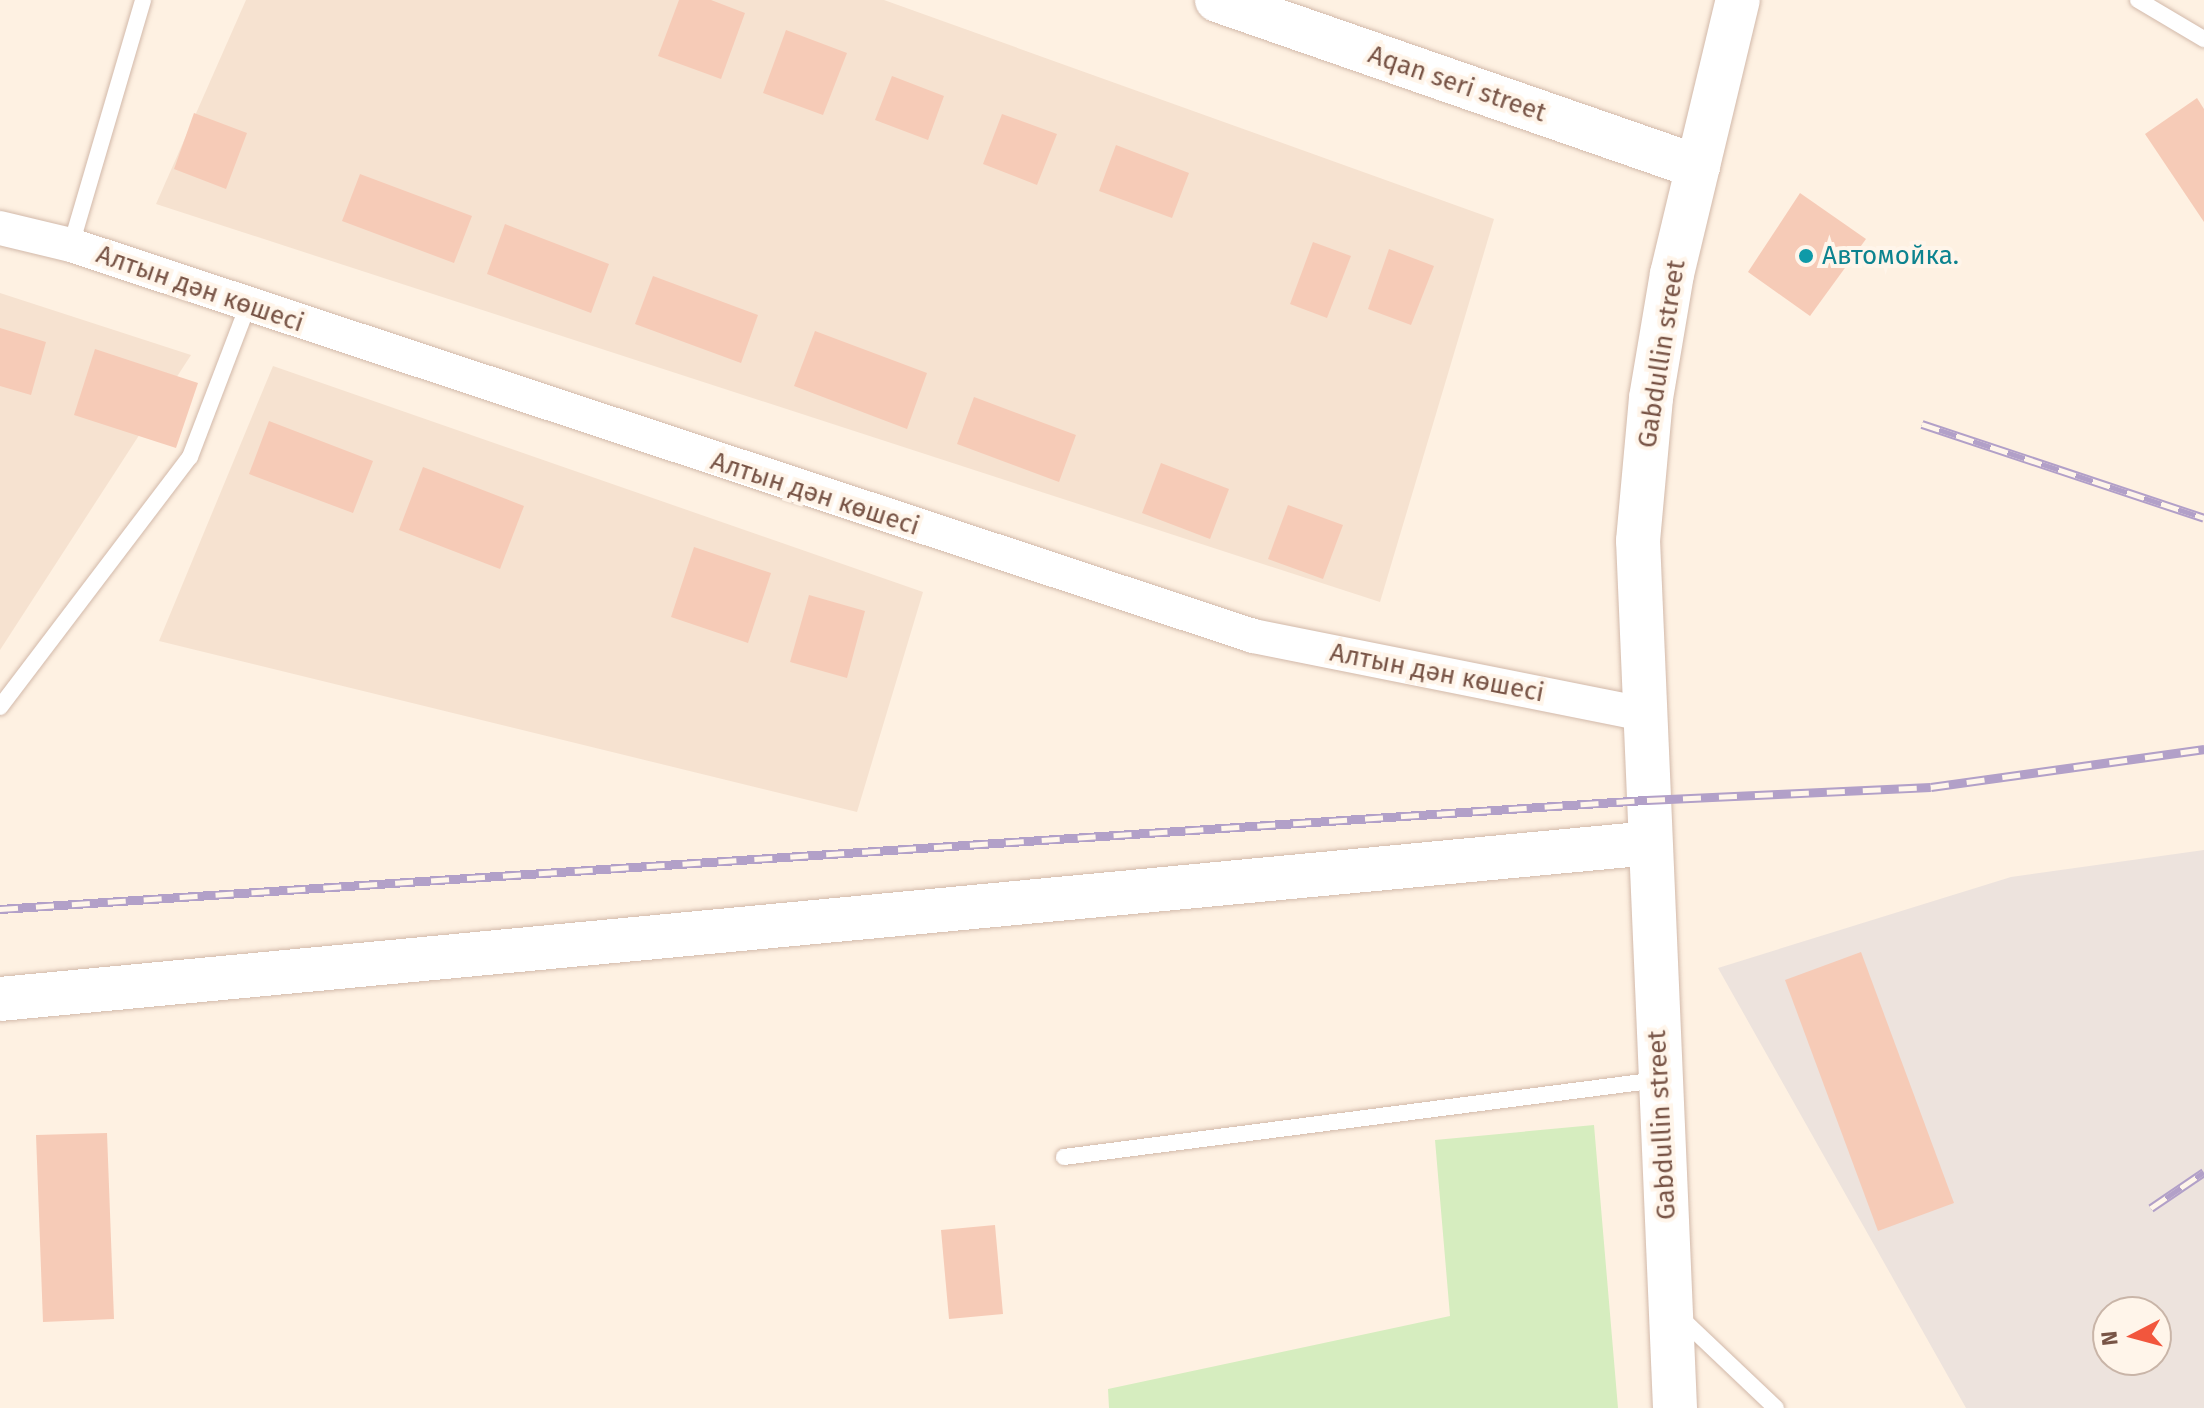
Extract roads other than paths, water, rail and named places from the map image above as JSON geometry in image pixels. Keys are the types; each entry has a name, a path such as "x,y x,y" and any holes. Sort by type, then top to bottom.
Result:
{"main road":[{"name":"Aqan seri street","path":"1217,0 1698,167"},
{"name":"Gabdullin street","path":"1675,1408 1642,714 1638,541 1651,398 1698,167 1738,0"},
{"path":"0,999 1649,843"}],"street":[{"name":"Алтын дән көшесі","path":"0,228 71,245 1253,636 1642,714"}],"lane":[{"path":"71,245 143,0"},
{"path":"2138,0 2204,39"},
{"path":"0,707 190,457 248,305"},
{"path":"1064,1157 1660,1080"},
{"path":"1670,1308 1776,1408"}],"railway":[{"path":"1922,424 2204,518"},
{"path":"0,909 1647,800 1931,787 2204,749"},
{"path":"2151,1208 2204,1172"}],"place":[{"name":"Автомойка.","path":"1806,256"}]}
